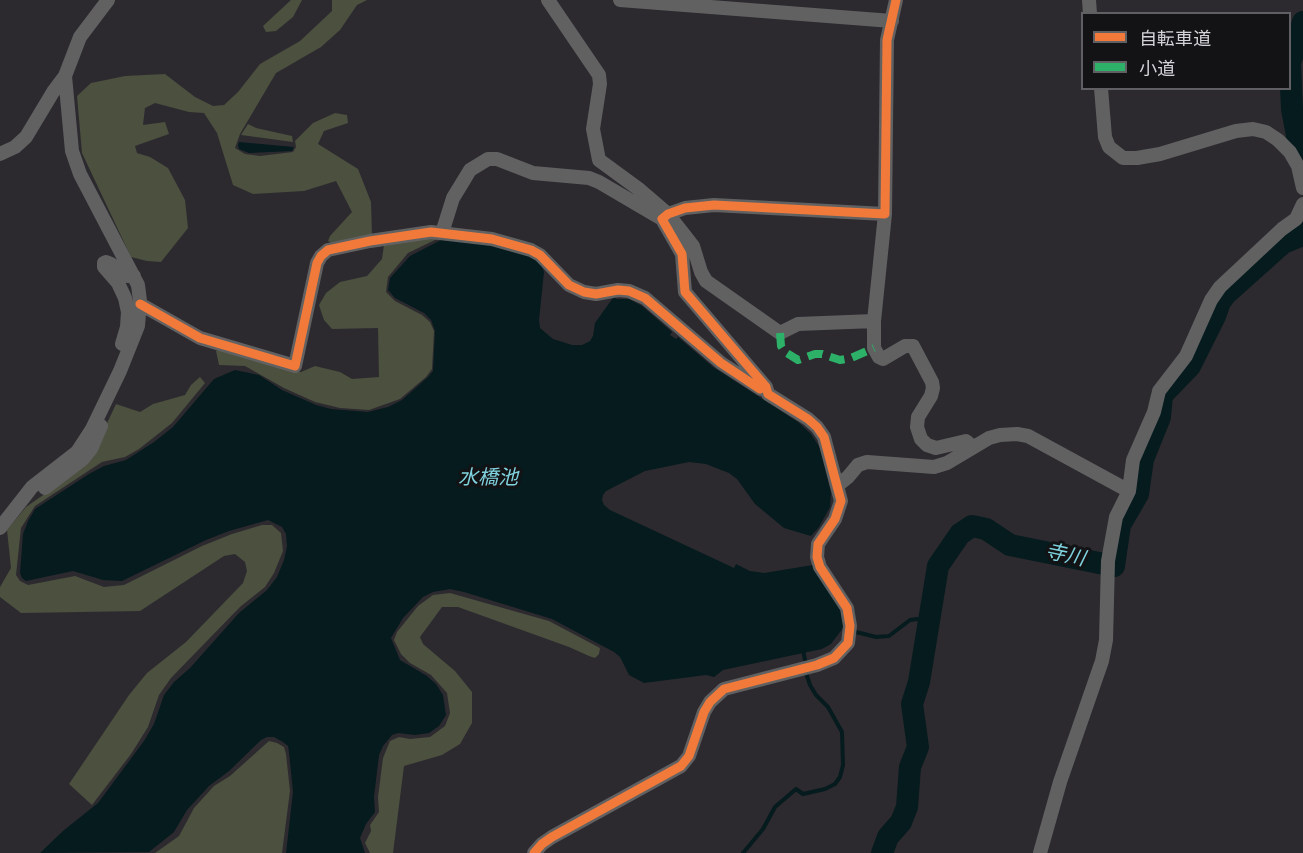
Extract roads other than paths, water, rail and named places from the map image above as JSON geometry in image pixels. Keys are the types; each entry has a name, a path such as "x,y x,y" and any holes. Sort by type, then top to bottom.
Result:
{"street":[{"path":"0,154 15,147 26,137 65,76 80,37 108,0"},
{"path":"548,0 599,75 600,84 593,129 599,160 640,190 693,246 706,281 780,333 798,324 874,321"},
{"path":"620,0 891,21"},
{"path":"896,0 887,40 885,214 874,321 874,348 879,357 883,359 905,346 913,346 932,382 931,396 918,417 917,427 921,439 927,445 936,448 966,441 973,447"},
{"path":"0,528 32,487 77,452 92,429 120,371 138,326 140,304 138,285 80,174 72,151 65,76"},
{"path":"1101,90 1105,137 1109,147 1122,158 1160,154 1236,131 1253,129 1266,132 1290,152 1298,166 1303,189"},
{"path":"442,233 453,198 470,170 488,159 497,159 533,173 589,178 599,182 665,216 682,254 686,292 766,387 768,394"},
{"path":"1040,853 1060,782 1102,661 1107,640 1108,565 1116,517 1130,491 1133,460 1154,412 1159,391 1186,356 1211,300 1220,286 1282,229 1301,224 1303,204"},
{"path":"665,216 686,208 714,205 885,214"},
{"path":"140,304 200,339 295,366 317,263 328,250 431,232 492,239 531,250 540,255 569,285 584,292 596,294 618,290 629,291 645,298 721,363 817,427 824,438 841,501 839,510 818,544 817,557 820,567 847,608 850,631 848,643 834,658 817,665 724,689 710,702 704,712 690,756 681,766 552,837 534,853"},
{"path":"109,393 111,378 127,327 128,312 118,283 104,267 104,263 111,264 127,276 134,276"},
{"path":"838,485 858,465 867,462 934,467 947,463 988,438 1017,434 1028,436 1130,491"}],"water":[{"path":"239,142 294,147 292,151 249,153 239,149"},
{"name":"水橋池","path":"443,239 488,243 539,258 544,272 540,328 553,339 572,345 582,345 590,341 595,323 615,295 616,299 629,299 642,306 672,332 670,335 676,339 678,337 713,367 798,422 811,434 820,448 831,493 830,507 811,536 784,528 755,504 737,479 729,473 706,464 689,462 645,471 606,491 602,500 610,510 734,568 736,564 750,571 764,573 813,565 838,604 846,624 831,644 822,649 723,670 714,677 706,675 644,683 629,675 620,657 614,652 552,619 464,592 450,589 433,592 423,597 403,618 391,638 400,660 436,684 443,695 446,715 439,726 429,733 415,735 398,733 392,735 383,746 379,755 374,797 375,812 360,838 365,853 286,853 293,792 289,752 288,746 283,742 274,737 267,737 209,786 187,810 174,832 149,852 40,853 98,803 144,741 154,724 164,695 239,613 267,590 277,577 287,546 286,534 282,527 268,520 206,540 122,581 103,580 73,571 26,581 20,573 23,534 35,509 89,474 104,466 126,460 154,442 173,427 214,379 235,370 259,375 282,390 331,409 368,412 388,407 402,400 433,371 435,331 431,320 424,313 395,298 388,290 390,278 410,256"}],"waterway":[{"name":"寺川","path":"1291,60 1303,22"},
{"name":"寺川","path":"1291,86 1292,109 1299,146 1303,152"},
{"name":"寺川","path":"882,853 888,837 901,822 907,807 910,767 918,747 912,704 919,682 938,566 960,534 972,526 986,529 1010,545 1114,566 1120,525 1138,494 1143,459 1160,417 1162,395 1190,366 1226,294 1283,243 1303,233"},
{"path":"852,631 876,637 889,636 910,620 929,622"},
{"path":"803,650 805,660"},
{"path":"743,853 763,829 775,807 796,789 803,794 825,789 835,784 840,777 843,765 842,732 828,707 816,695 806,673"}]}
